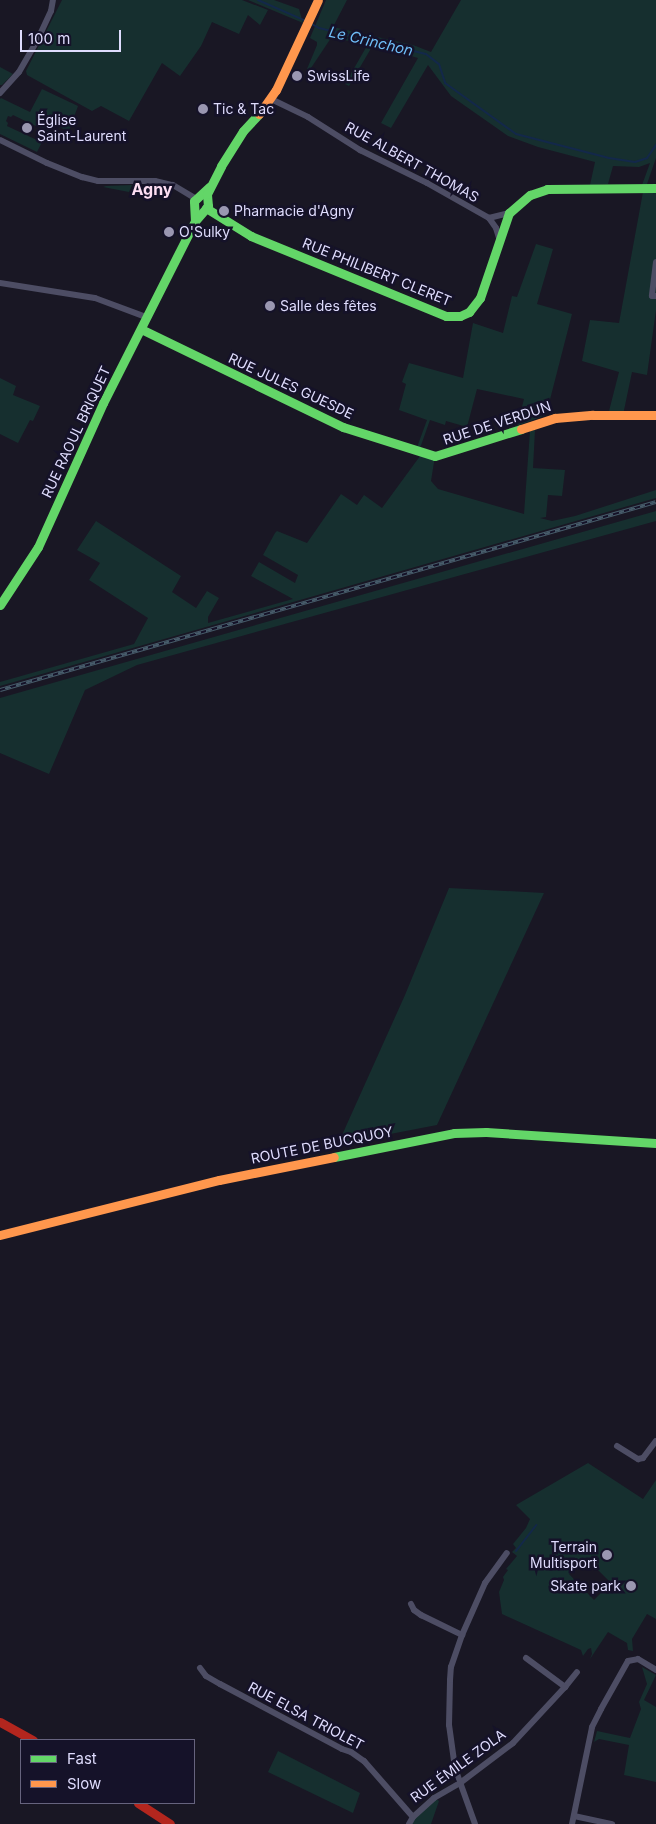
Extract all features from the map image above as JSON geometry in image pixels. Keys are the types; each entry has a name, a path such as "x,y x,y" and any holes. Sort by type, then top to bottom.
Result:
{"street":[{"path":"0,93 19,72 37,41 51,11 53,0"},
{"path":"140,329 195,221 210,186 229,151 271,99 318,0"},
{"name":"RUE ALBERT THOMAS","path":"271,99 308,117 360,150 427,183 489,218 496,228 499,238"},
{"path":"0,140 46,163 82,178 98,181 155,181 173,185 201,204"},
{"path":"509,213 530,195 547,189 656,188"},
{"name":"RUE PHILIBERT CLERET","path":"201,204 251,236 452,317 464,315 475,306 484,287 509,213"},
{"name":"RUE ALBERT THOMAS","path":"489,218 509,213"},
{"path":"656,262 652,296 656,296"},
{"path":"0,283 95,298 146,317"},
{"name":"RUE JULES GUESDE","path":"140,329 343,427 435,456"},
{"name":"RUE RAOUL BRIQUET","path":"0,605 38,547 84,441 140,329"},
{"name":"RUE DE VERDUN","path":"435,456 555,418 593,415 656,415"},
{"name":"ROUTE DE BUCQUOY","path":"0,1235 219,1180 454,1133 494,1133 656,1143"},
{"path":"617,1446 638,1458 643,1458 656,1441"},
{"path":"475,1824 460,1783 452,1750 449,1700 451,1667 462,1635 485,1583 507,1553"},
{"path":"411,1604 420,1615 462,1635"},
{"path":"526,1658 564,1687"},
{"path":"572,1824 592,1727 628,1661 632,1659 656,1670"},
{"name":"RUE ELSA TRIOLET","path":"200,1668 206,1676 220,1684 342,1750 351,1752 364,1761 413,1817"},
{"name":"RUE ÉMILE ZOLA","path":"409,1824 413,1817 439,1794 460,1783 513,1743 577,1672"},
{"path":"0,1722 31,1739"},
{"path":"140,1804 170,1824"},
{"path":"574,1816 612,1824"}],"green space":[{"path":"62,0 242,0 268,10 260,25 248,15 239,34 212,22 201,46 180,76 162,63 129,121 101,106 92,111 27,75 26,71"},
{"path":"248,0 274,0 299,9 303,23"},
{"path":"326,0 347,0 333,27 413,45 431,52 461,0 656,0 656,158 647,184 642,185 650,163 639,167 613,166 608,184 590,185 595,162 538,147 508,136 451,96 428,65 391,128 381,123 418,58 373,45 349,86 345,84 368,44 331,38 309,71 307,69 317,45 317,42 310,38"},
{"path":"0,67 13,74 2,85 0,85"},
{"path":"42,89 78,106 69,131 51,124 37,152 0,134 1,98 30,112","holes":["13,115 44,130 39,141 7,126 8,123 6,121 8,116 11,117"]},
{"path":"132,185 129,192 103,187 106,186"},
{"path":"656,191 656,310 647,375 632,372 623,415 608,415 619,372 582,361 590,320 619,323 643,192"},
{"path":"536,244 553,249 537,304 572,314 546,415 517,426 524,399 477,389 467,427 446,421 445,425 430,420 419,451 416,450 427,420 399,410 406,384 402,382 409,363 463,378 473,323 503,333 512,296 517,297"},
{"path":"0,378 16,386 13,395 40,406 33,421 30,420 18,443 0,434"},
{"path":"535,430 533,468 565,470 562,496 548,495 546,517 540,518 552,521 575,516 656,490 656,498 0,686 0,682 134,644 148,618 89,580 100,563 77,550 96,521 181,576 172,592 196,608 207,591 219,598 208,617 208,623 293,599 251,576 259,562 295,583 298,575 263,555 275,533 277,531 307,543 341,494 357,505 364,495 382,508 423,452 435,456 431,481 438,489 524,514 530,431"},
{"path":"656,511 656,521 137,665 85,690 49,774 0,753 0,698"},
{"path":"449,888 544,893 437,1125 338,1144 405,995"},
{"path":"588,1463 643,1499 656,1480 656,1619 647,1614 632,1639 633,1651 628,1650 627,1643 608,1632 590,1659 592,1654 591,1648 583,1656 581,1650 502,1614 499,1592 504,1580 503,1577 508,1570 506,1569 517,1556 512,1552 516,1548 513,1544 526,1528 530,1519 516,1505","holes":["586,1558 611,1583 594,1600 569,1574"]},
{"path":"642,1667 656,1675 644,1700 656,1707 656,1782 624,1775 629,1745 599,1739 594,1742 597,1731 630,1738 641,1709 639,1702 647,1684"},
{"path":"278,1751 360,1793 353,1813 268,1772"},
{"path":"434,1798 439,1801 431,1824 409,1824"}],"waterway":[{"name":"Le Crinchon","path":"258,0 306,21"},
{"name":"Le Crinchon","path":"310,23 319,28 426,54 439,64 445,83 516,134 609,158 635,162 647,158 656,145"},
{"path":"516,1551 536,1525"}],"railway":[{"path":"0,690 656,502"}],"traffic: fast":[{"path":"0,605 38,547 103,403 195,221 208,206 207,194 221,166 243,131 259,114"},
{"path":"195,221 194,201 209,187"},
{"path":"206,208 251,236 446,316 460,316 469,312 480,298 509,213 530,195 547,189 656,188"},
{"path":"141,329 343,427 435,456 521,429"},
{"path":"334,1157 454,1133 486,1132 656,1143"}],"traffic: slow":[{"path":"259,114 276,90 318,0"},
{"path":"521,429 555,418 593,415 656,415"},
{"path":"0,1235 219,1180 334,1157"}],"traffic: jam":[{"path":"0,1722 31,1739"},
{"path":"140,1804 170,1824"}],"place":[{"name":"SwissLife","path":"297,76"},
{"name":"Tic & Tac","path":"203,109"},
{"name":"Église Saint-Laurent","path":"27,128"},
{"name":"Pharmacie d'Agny","path":"224,211"},
{"name":"O'Sulky","path":"169,232"},
{"name":"Salle des fêtes","path":"270,306"},
{"name":"Terrain Multisport","path":"607,1555"},
{"name":"Skate park","path":"631,1586"}],"district":[{"name":"Agny","path":"152,189"}]}
